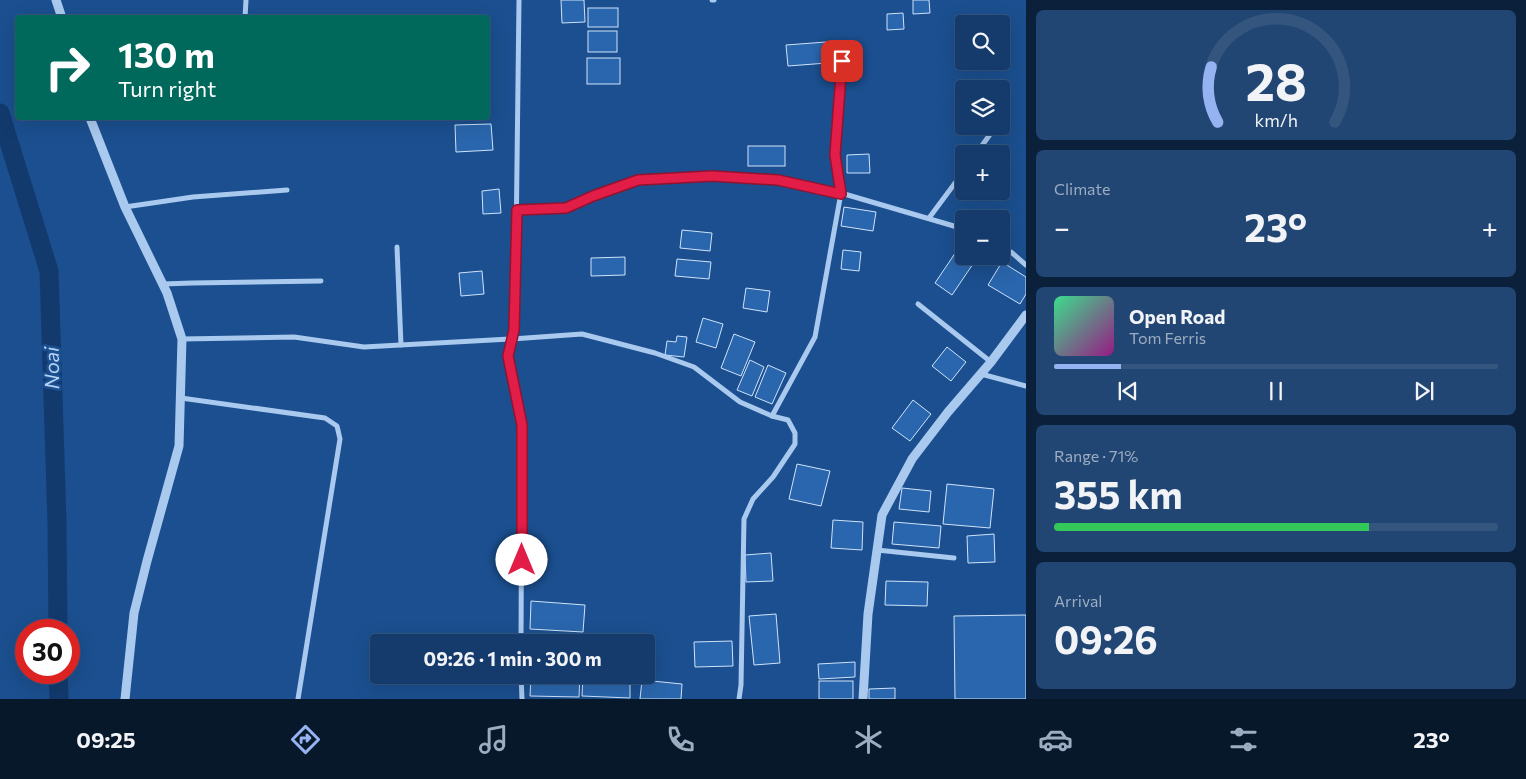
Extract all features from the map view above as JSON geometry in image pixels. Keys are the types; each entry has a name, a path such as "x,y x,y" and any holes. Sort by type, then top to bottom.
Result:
{"street":[{"path":"56,0 61,15"},
{"path":"245,15 246,0"},
{"path":"520,0 514,330 508,356 522,425 521,634"},
{"path":"772,416 815,337 841,194 835,155 842,61"},
{"path":"91,120 126,207 162,284 182,339 179,446 134,612 125,699"},
{"path":"517,210 566,208 638,180 712,176 778,180 841,194 955,226"},
{"path":"929,218 955,183"},
{"path":"126,207 162,200 287,190"},
{"path":"397,247 401,345"},
{"path":"1010,252 1026,265"},
{"path":"162,284 321,281"},
{"path":"918,304 991,362"},
{"path":"863,699 868,614 882,515 912,459 948,412 991,362 1026,315"},
{"path":"182,339 294,337 364,347 582,334 655,353 694,367 740,402 772,416 788,420 795,433 795,444 773,477 753,499 744,519 740,699"},
{"path":"981,374 1026,386"},
{"path":"181,398 326,418 337,426 340,439 298,699"},
{"path":"877,550 954,558"},
{"path":"521,684 522,699"}],"building":[{"path":"561,0 584,0 585,22 562,23"},
{"path":"913,0 929,0 930,13 913,14"},
{"path":"588,8 618,8 618,27 588,27"},
{"path":"903,13 904,29 887,30 887,14"},
{"path":"588,31 617,31 617,52 588,52"},
{"path":"826,42 827,63 788,66 786,45"},
{"path":"587,58 620,58 620,84 587,84"},
{"path":"491,124 493,150 456,152 455,125"},
{"path":"748,146 785,146 785,166 748,166"},
{"path":"869,154 870,173 847,173 847,155"},
{"path":"499,189 501,213 483,214 482,191"},
{"path":"844,207 876,212 873,231 841,226"},
{"path":"682,230 712,233 710,251 680,248"},
{"path":"843,250 861,252 859,271 841,269"},
{"path":"955,253 955,265 972,265 952,295 935,283"},
{"path":"625,257 625,275 591,276 591,258"},
{"path":"677,259 711,262 709,279 675,276"},
{"path":"1000,265 1007,265 1026,277 1026,294 1020,304 988,285"},
{"path":"482,271 484,294 461,296 459,273"},
{"path":"746,288 770,291 767,312 743,308"},
{"path":"703,318 723,324 716,348 696,342"},
{"path":"734,334 755,342 741,376 721,368"},
{"path":"677,336 687,337 684,357 665,355 667,341 676,342"},
{"path":"947,347 966,362 951,381 932,366"},
{"path":"750,360 764,367 752,396 737,390"},
{"path":"768,365 786,373 772,404 755,397"},
{"path":"913,400 931,414 910,441 892,428"},
{"path":"797,464 830,471 821,506 789,499"},
{"path":"947,484 994,489 990,528 943,524"},
{"path":"902,488 931,491 929,512 899,509"},
{"path":"833,520 863,522 862,550 831,548"},
{"path":"894,522 941,526 939,548 892,544"},
{"path":"994,534 995,562 968,563 967,536"},
{"path":"771,553 773,581 746,582 745,555"},
{"path":"886,581 928,582 927,606 885,605"},
{"path":"531,601 585,605 583,632 530,629"},
{"path":"776,614 780,663 754,665 749,616"},
{"path":"1026,615 1026,699 955,699 954,616"},
{"path":"732,641 733,666 695,667 694,642"},
{"path":"855,662 855,677 819,679 818,664"},
{"path":"655,681 682,684 681,699 640,699 642,684 655,684"},
{"path":"819,681 853,681 853,699 819,699"},
{"path":"531,684 580,684 579,697 530,696"},
{"path":"583,684 630,684 630,698 582,696"},
{"path":"895,688 895,699 869,699 869,689"}],"waterway":[{"name":"Noai","path":"0,113 49,271 57,522 58,619"},
{"name":"Noai","path":"58,684 59,699"}],"route":[{"path":"522,560 522,425 508,356 514,330 517,210 566,208 638,180 712,176 778,180 841,194 835,155 842,61"}]}
